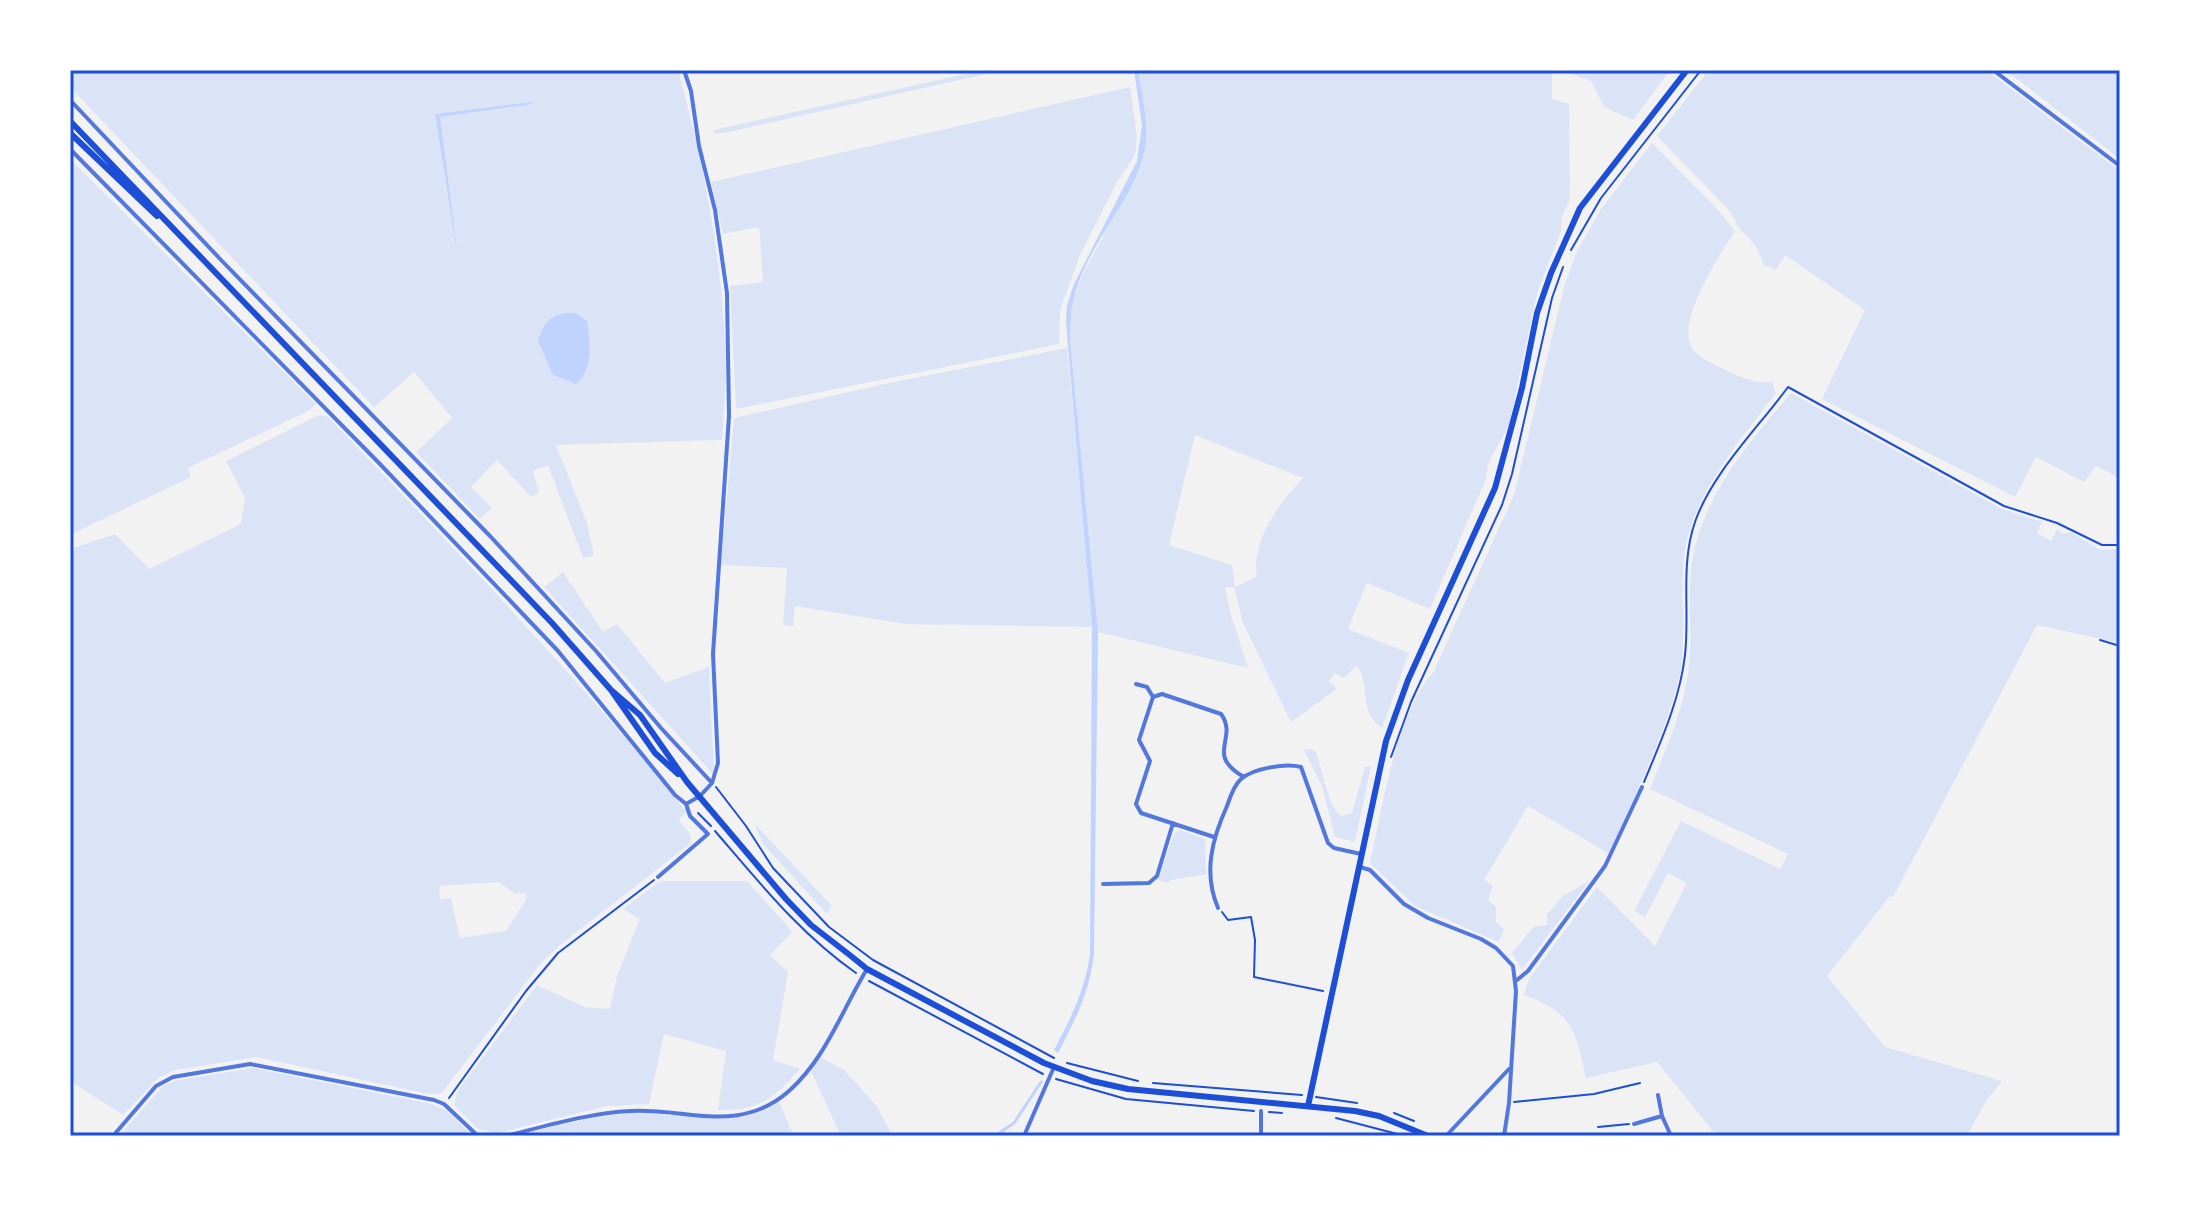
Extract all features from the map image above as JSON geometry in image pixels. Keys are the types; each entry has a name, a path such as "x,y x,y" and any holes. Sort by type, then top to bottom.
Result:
{"main road":[{"path":"1308,1106 1386,741 1397,707 1495,488 1522,388 1537,313 1551,273 1580,208 1687,70"},
{"path":"70,121 552,623 611,690 640,715 687,782 786,899 811,925 867,969 1054,1067 1092,1081 1128,1089 1379,1116 1428,1136"},
{"path":"70,133 140,202 170,226"}],"street":[{"path":"684,70 715,210 727,293 729,416 713,654 718,749 716,774 700,796 686,804"},
{"path":"1993,70 2120,166"},
{"path":"70,100 490,536 712,783"},
{"path":"70,149 378,462 558,651 675,795 686,804 690,816 708,834 658,877"},
{"path":"1136,684 1147,687 1153,697 1139,740 1150,761 1136,804 1141,813 1214,837"},
{"path":"1153,697 1162,694 1221,714 1226,720 1224,760 1229,768 1244,777"},
{"path":"1218,908 1210,865 1214,837 1237,783 1244,777 1292,765 1301,767 1328,843 1334,848 1361,854"},
{"path":"1517,980 1528,971 1605,866 1642,787"},
{"path":"1103,884 1149,883 1153,880 1157,876 1173,823"},
{"path":"1358,866 1370,870 1404,904 1428,918 1481,939 1496,948 1513,966 1517,980 1504,1136"},
{"path":"506,1136 622,1111 730,1117 760,1111 780,1098 809,1069 824,1048 867,969"},
{"path":"113,1136 156,1086 165,1080 239,1065 273,1067 444,1104 478,1136"},
{"path":"1024,1136 1054,1067"},
{"path":"1446,1136 1511,1067"},
{"path":"1658,1095 1662,1116 1671,1136"},
{"path":"1261,1136 1264,1112"},
{"path":"1634,1124 1662,1116"},
{"path":"1677,1136 1686,1136"}],"path":[{"path":"1642,787 1682,678 1687,631 1687,561 1696,520 1717,481 1788,387 2004,506 2057,523 2102,545 2120,545"},
{"path":"2100,640 2120,646"},
{"path":"712,783 746,826 773,868 829,927 873,960 1046,1054"},
{"path":"686,804 704,818 790,918 835,958 862,977 1049,1077 1126,1099 1281,1113"},
{"path":"444,1104 526,991 558,953 658,877"},
{"path":"1218,908 1228,920 1251,917 1255,940 1254,977 1332,993"},
{"path":"1057,1059 1095,1072 1141,1082 1267,1090"},
{"path":"1509,1103 1594,1094 1640,1083"},
{"path":"1333,1117 1405,1136"},
{"path":"1598,1127 1634,1124"}],"shaded area":[{"path":"70,70 678,70 715,239 726,354 722,440 556,445 587,523 594,556 583,558 548,465 533,471 539,492 531,497 497,460 471,487 492,508 480,519 416,452 452,418 414,372 374,407 70,87","holes":["532,103 439,117 459,262 435,114"]},
{"path":"983,70 1004,70 729,132 715,134 714,130"},
{"path":"1138,70 1552,70 1552,99 1569,104 1570,200 1537,293 1509,425 1488,464 1486,479 1430,609 1367,583 1348,629 1409,653 1382,728 1370,714 1361,673 1356,666 1344,678 1335,673 1329,682 1337,689 1291,722 1243,623 1234,587 1225,587 1248,668 1098,632 1070,340 1072,303 1082,276 1144,155 1145,119","holes":["1195,435 1303,478 1279,506 1266,528 1258,552 1256,577 1235,587 1232,565 1169,545"]},
{"path":"1566,70 1670,70 1633,120 1604,107 1591,81"},
{"path":"1709,70 1986,70 2120,171 2120,478 2096,466 2084,482 2036,457 2015,497 1822,399 1865,310 1785,255 1776,270 1764,265 1756,246 1739,228 1730,211 1657,136"},
{"path":"2004,70 2120,70 2120,159 2021,82"},
{"path":"1130,87 1137,136 1135,155 1117,182 1080,255 1060,310 1059,344 736,409 730,286 763,282 759,227 723,234 711,182"},
{"path":"1652,143 1735,231 1695,302 1688,332 1690,344 1698,355 1738,376 1772,382 1776,393 1716,474 1693,519 1683,567 1683,640 1678,682 1657,745 1612,846 1608,853 1528,806 1484,880 1493,886 1488,900 1496,907 1496,922 1504,929 1499,942 1415,906 1370,863 1385,790 1409,712 1433,673 1514,495 1564,287 1576,253 1601,209"},
{"path":"70,159 316,404 308,411 188,468 191,477 70,535"},
{"path":"1067,348 1095,627 905,624 795,606 793,626 783,625 787,568 721,565 734,418"},
{"path":"1791,393 2002,509 2042,522 2037,533 2051,541 2057,529 2064,534 2070,532 2101,550 2120,549 2120,643 2037,625 1893,897 1890,896 1827,976 1885,1047 2002,1081 1986,1101 1967,1136 1717,1136 1657,1062 1586,1078 1570,1026 1553,1009 1524,995 1529,979 1597,887 1655,946 1687,883 1668,873 1645,917 1634,911 1681,821 1780,869 1788,854 1650,789 1674,729 1687,682 1691,573 1703,521 1735,463"},
{"path":"319,415 328,417 556,659 686,811 679,820 690,834 691,843 541,963 441,1094 428,1094 256,1057 175,1070 159,1077 123,1115 70,1081 70,549 115,534 149,569 241,524 245,498 226,461","holes":["499,882 515,894 525,893 526,900 506,931 460,938 451,898 440,899 439,886"]},
{"path":"563,572 603,632 617,624 665,683 709,667 714,775 544,587"},
{"path":"1304,750 1316,752 1328,795 1341,816 1352,813 1365,767 1371,766 1355,842 1335,837 1322,786"},
{"path":"754,823 832,906 827,914 763,844"},
{"path":"1180,830 1205,839 1206,874 1168,883 1158,880 1174,834"},
{"path":"1590,880 1522,970 1512,953 1533,927 1547,925 1547,914 1563,896"},
{"path":"660,881 747,881 791,930 770,955 788,972 773,1060 800,1069 764,1101 744,1108 718,1110 726,1051 664,1034 649,1104 607,1106 497,1133 478,1129 455,1106 459,1089 537,985 585,1007 610,1009 617,976 640,919 623,909"},
{"path":"820,1057 844,1070 876,1105 893,1136 841,1136 811,1071"},
{"path":"253,1068 432,1104 447,1111 473,1136 119,1136 163,1086 174,1081"},
{"path":"779,1102 794,1136 516,1136 588,1119 633,1113 725,1119 743,1117"}],"water":[{"path":"1134,70 1138,70 1145,113 1143,157 1127,194 1086,264 1071,316 1070,340 1098,632 1094,954 1085,994 1058,1053 1054,1050 1085,980 1090,954 1092,624 1066,323 1067,305 1074,284 1137,161 1142,125"},
{"path":"532,102 440,117 459,264 435,114"},
{"path":"566,313 575,313 587,321 590,346 588,363 576,384 553,375 538,341 548,322"}],"waterway":[{"path":"995,1136 1014,1123 1041,1082"}]}
